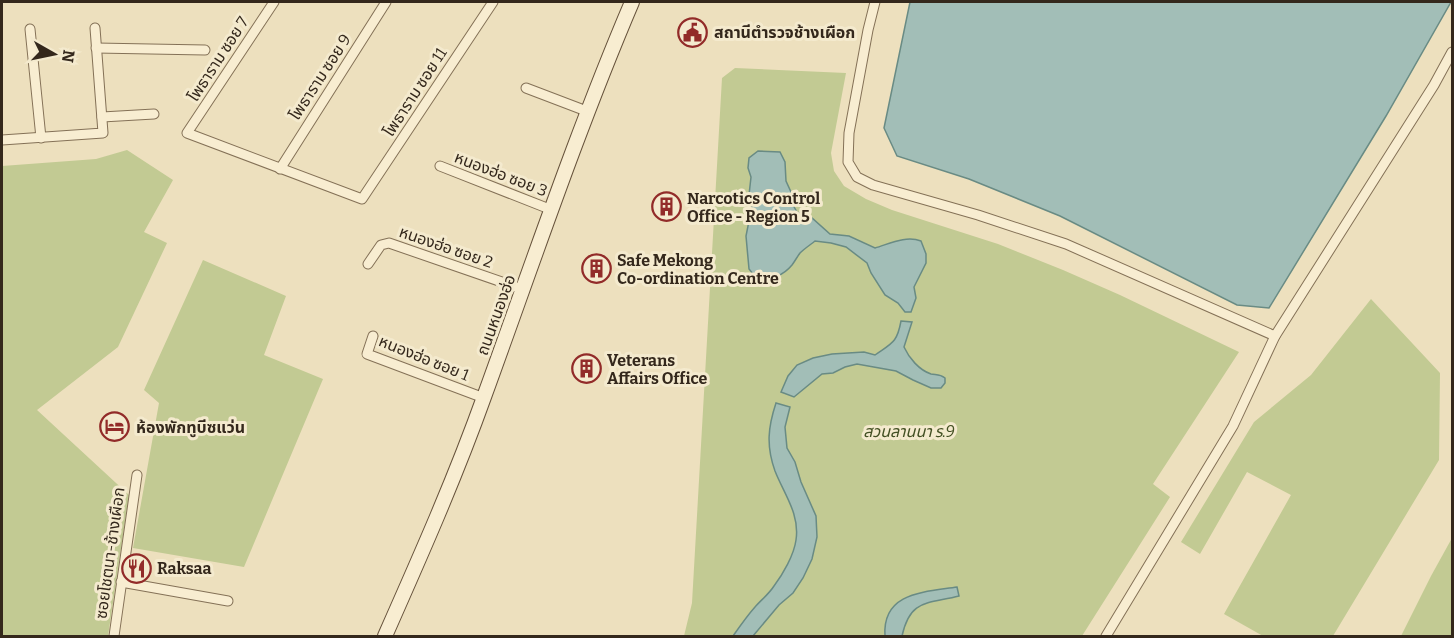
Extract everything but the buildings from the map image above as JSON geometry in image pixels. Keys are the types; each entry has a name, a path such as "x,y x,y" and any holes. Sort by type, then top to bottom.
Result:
{"main road":[{"name":"ถนนหนองฮ่อ","path":"386,636 447,493 484,398 522,289 632,2"}],"street":[{"name":"โพธาราม ซอย 7","path":"274,2 188,133 280,169"},
{"name":"โพธาราม ซอย 9","path":"280,169 386,2"},
{"name":"โพธาราม ซอย 11","path":"280,169 362,199 493,2"},
{"path":"875,2 849,133 848,162 857,177 873,185 978,214 1066,244 1275,336"},
{"path":"2,140 104,134 94,28"},
{"path":"30,29 41,138"},
{"path":"96,48 205,50"},
{"path":"1106,636 1233,426 1275,336 1434,85 1452,52"},
{"path":"526,88 589,111"},
{"path":"102,117 154,114"},
{"name":"หนองฮ่อ ซอย 3","path":"440,166 552,210"},
{"name":"หนองฮ่อ ซอย 2","path":"368,264 381,245 389,243 522,289"},
{"name":"หนองฮ่อ ซอย 1","path":"374,336 367,354 484,398"},
{"name":"ซอยโชตนา-ช้างเผือก","path":"114,636 137,475"},
{"path":"121,582 228,601"}],"green space":[{"name":"สวนลานนา ร.9","path":"735,68 846,73 831,153 834,171 844,186 892,210 998,244 1063,270 1239,352 1153,484 1170,497 1082,636 684,636 692,603 722,78"},
{"path":"127,150 173,180 144,232 167,243 118,347 37,410 129,495 108,636 2,636 2,166 96,159"},
{"path":"203,260 286,296 264,355 323,379 244,567 133,548 159,403 144,390"},
{"path":"1371,299 1440,373 1439,460 1333,636 1263,636 1224,614 1291,495 1247,472 1200,554 1181,542 1254,422 1311,375"},
{"path":"1452,538 1452,636 1401,636 1431,576"}],"water":[{"path":"910,2 1451,2 1386,116 1269,308 1237,305 1060,216 969,179 897,156 884,128"},
{"path":"758,151 780,152 785,162 786,181 797,212 812,218 830,234 849,236 875,248 909,239 921,241 926,254 926,263 914,287 916,298 911,312 905,312 898,303 885,295 867,263 846,247 831,243 815,241 800,253 785,272 773,278 758,280 749,269 746,236 752,206 749,195 751,177 748,168 749,158"},
{"path":"901,321 912,322 904,347 906,351 922,370 945,378 945,383 941,388 931,388 896,371 857,364 833,373 822,374 794,397 781,392 788,376 797,365 813,358 864,352 875,355 893,342 898,334"},
{"path":"776,403 790,407 785,427 787,448 795,462 816,516 817,537 812,559 793,593 779,605 753,636 733,636 781,576 795,546 796,521 770,453 770,428"},
{"path":"957,587 959,596 929,602 915,609 905,624 902,636 885,636 886,621 890,610 898,602 919,593"}],"place":[{"name":"สถานีตำรวจช้างเผือก","path":"693,32"},
{"name":"Narcotics Control Office - Region 5","path":"666,207"},
{"name":"Safe Mekong Co-ordination Centre","path":"596,269"},
{"name":"Veterans Affairs Office","path":"586,369"},
{"name":"ห้องพักทูบีซแว่น","path":"115,427"},
{"name":"Raksaa","path":"136,568"}]}
